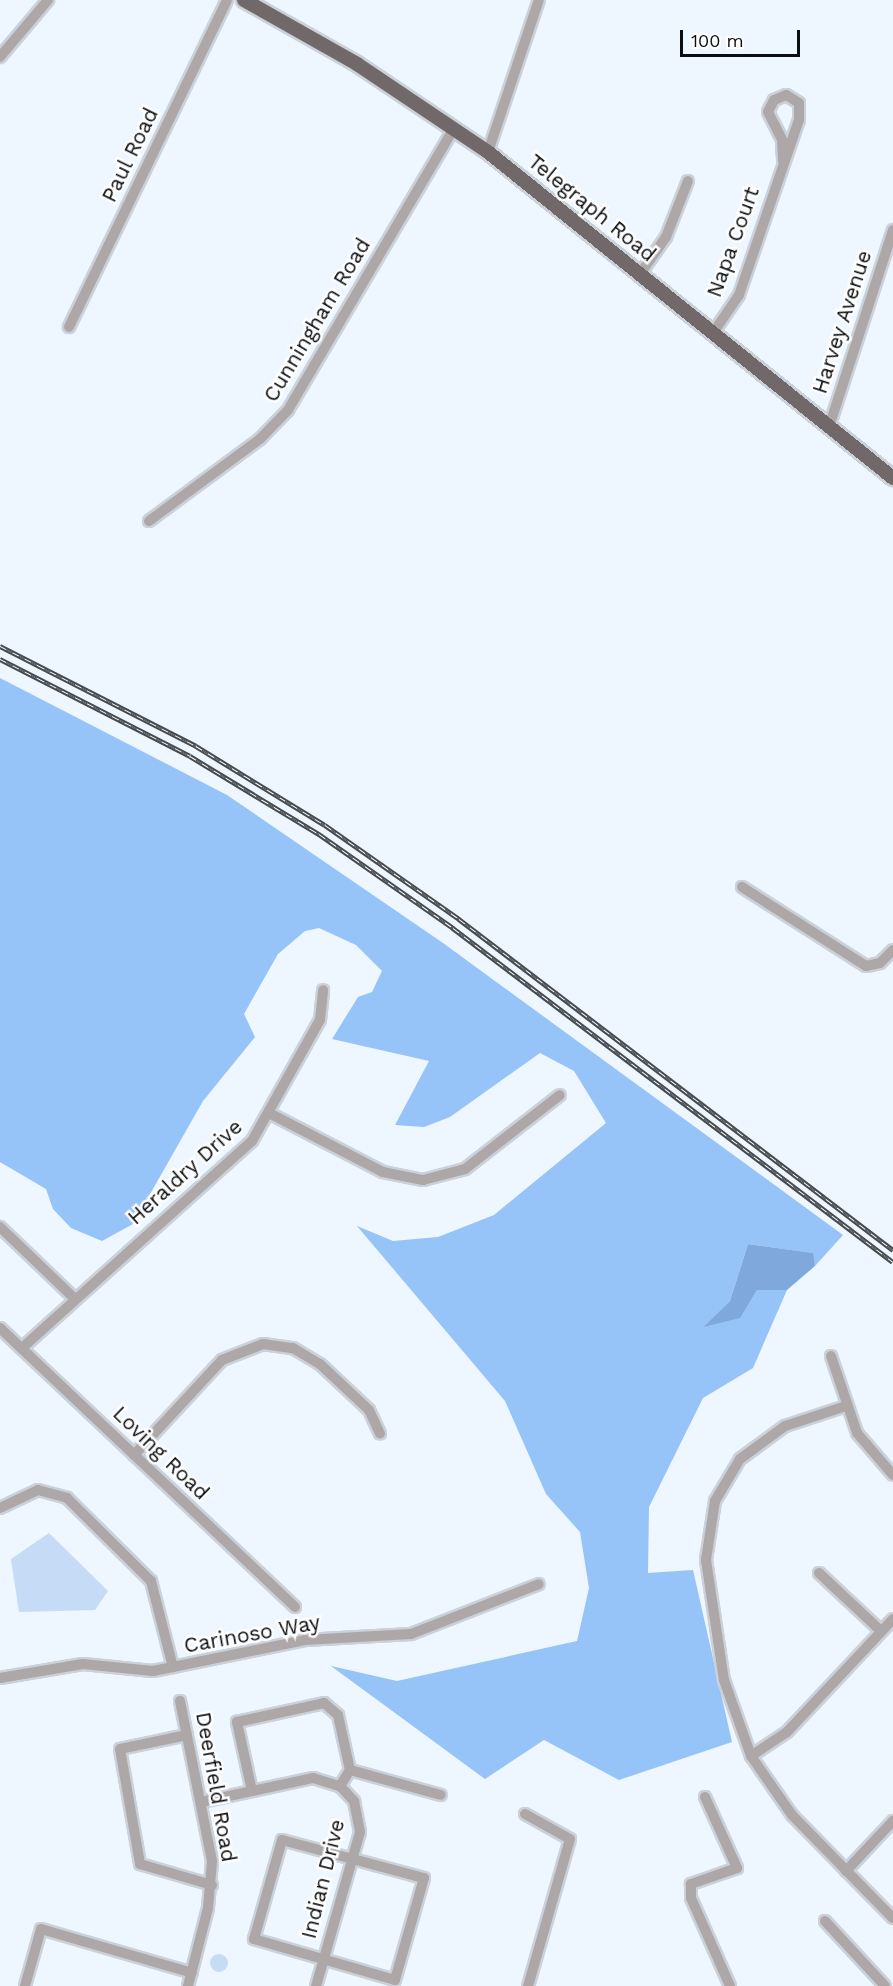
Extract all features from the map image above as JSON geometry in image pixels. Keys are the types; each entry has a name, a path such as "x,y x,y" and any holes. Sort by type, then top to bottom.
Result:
{"main road":[{"name":"Telegraph Road","path":"244,0 331,48 488,152 893,478"}],"street":[{"path":"0,57 48,0"},
{"name":"Paul Road","path":"69,327 227,0"},
{"path":"488,152 538,0"},
{"name":"Napa Court","path":"713,333 739,295 801,113 799,103 786,95 774,99 768,112 782,140 783,162"},
{"name":"Cunningham Road","path":"149,521 260,439 288,410 454,128"},
{"path":"640,274 666,237 688,181"},
{"name":"Harvey Avenue","path":"829,427 893,230"},
{"path":"742,887 866,966 880,963 893,950"},
{"name":"Heraldry Drive","path":"22,1348 73,1297 241,1152 271,1114 320,1020 323,990"},
{"path":"271,1114 383,1172 423,1180 465,1168 560,1095"},
{"path":"0,1227 73,1297"},
{"name":"Loving Road","path":"0,1328 295,1607"},
{"path":"134,1455 222,1360 263,1344 293,1348 320,1364 369,1410 380,1434"},
{"path":"831,1356 846,1406 862,1442 893,1475"},
{"path":"846,1406 796,1421 760,1441 730,1472 710,1517 706,1560 724,1680 751,1756 792,1815 893,1918"},
{"path":"0,1508 38,1490 67,1498 151,1581 173,1667"},
{"path":"819,1572 881,1631"},
{"name":"Carinoso Way","path":"0,1678 75,1664 138,1671 173,1667 305,1640 411,1634 539,1584"},
{"path":"751,1756 787,1732 893,1619"},
{"name":"Deerfield Road","path":"180,1701 201,1802 212,1885 188,1986"},
{"path":"201,1802 313,1778 340,1786 350,1770 338,1715 324,1703 237,1722 252,1791"},
{"path":"187,1735 120,1749 140,1864 212,1885"},
{"path":"350,1770 441,1795"},
{"name":"Indian Drive","path":"316,1986 361,1822 354,1801 340,1786"},
{"path":"705,1797 736,1868 691,1884 691,1898 730,1986"},
{"path":"525,1814 570,1839 528,1986"},
{"path":"846,1870 893,1821"},
{"path":"282,1840 424,1878 395,1980 324,1959 254,1939 282,1840"},
{"path":"825,1922 885,1986"},
{"path":"25,1986 41,1929 192,1973"}],"shaded area":[{"path":"0,678 227,795 443,943 843,1235 815,1266 812,1253 748,1244 730,1301 704,1326 740,1317 757,1290 787,1290 753,1368 703,1398 649,1507 648,1573 693,1570 732,1742 619,1780 544,1740 485,1779 331,1666 397,1681 577,1641 589,1588 580,1532 546,1494 505,1401 357,1226 393,1241 438,1237 494,1215 606,1123 574,1071 540,1053 450,1117 424,1127 395,1125 429,1061 332,1039 358,997 372,992 382,971 356,945 319,928 305,931 278,954 244,1014 255,1037 203,1101 133,1224 102,1241 71,1228 53,1209 46,1189 0,1162"},
{"path":"748,1244 813,1253 815,1266 787,1290 757,1290 740,1318 703,1327 730,1301"},
{"path":"49,1533 108,1591 95,1610 19,1612 11,1559"},
{"path":"215,1954 223,1954 228,1959 226,1970 215,1972 210,1967 210,1959"}],"railway":[{"path":"0,646 196,746 325,825 459,919 893,1250"},
{"path":"0,659 190,756 319,834 453,928 893,1262"}]}
